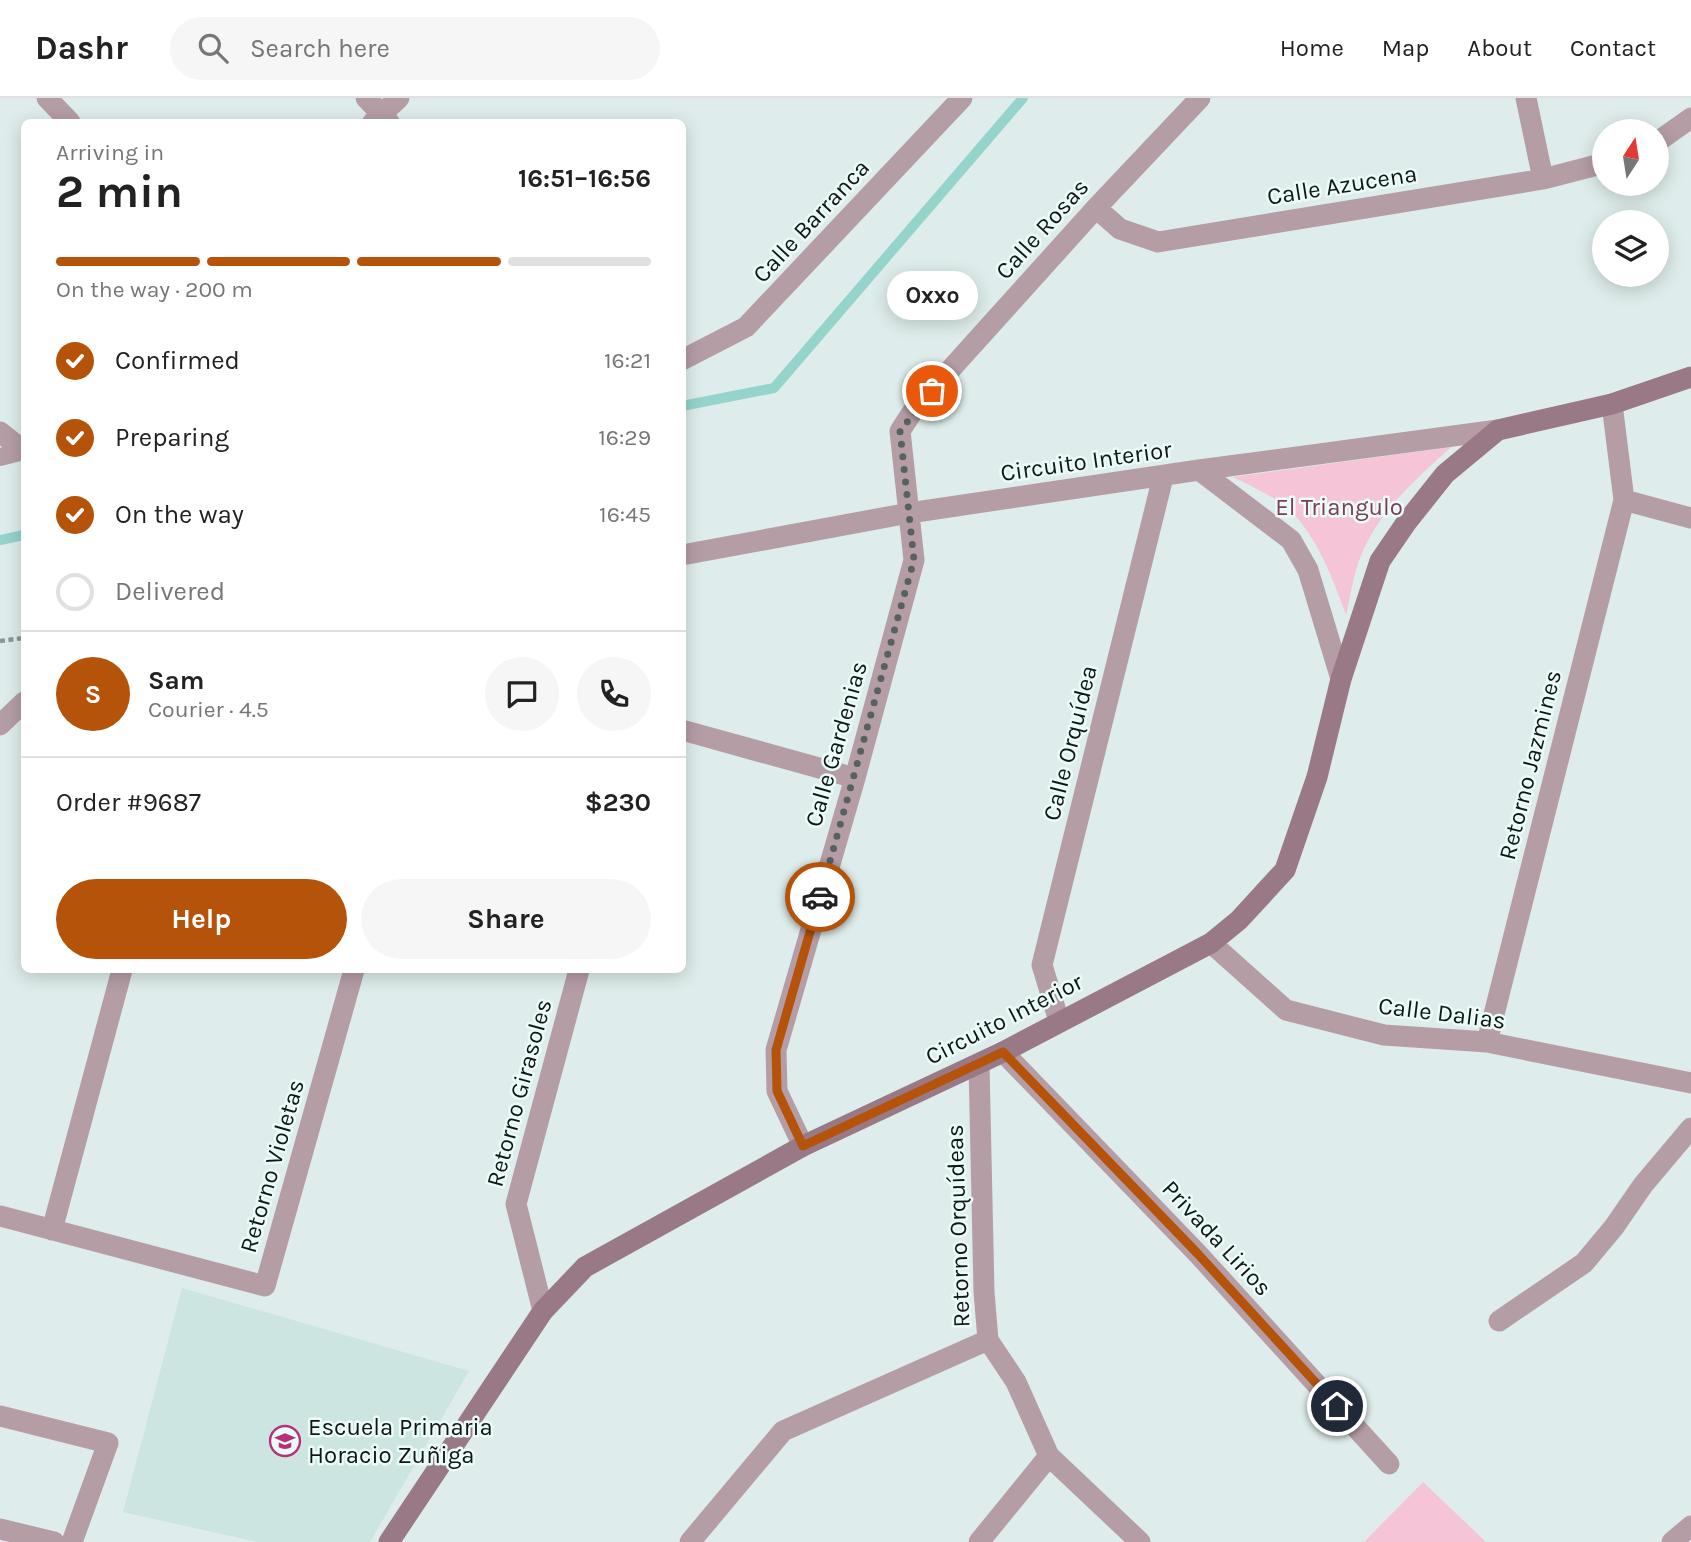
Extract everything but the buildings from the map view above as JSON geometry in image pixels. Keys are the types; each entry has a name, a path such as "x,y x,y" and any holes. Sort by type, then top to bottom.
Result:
{"main road":[{"name":"Circuito Interior","path":"389,1542 543,1311 585,1267 803,1146 979,1064 1211,943 1240,920 1285,870 1317,777 1341,679 1380,561 1406,523 1446,474 1498,430 1612,404 1691,377"}],"street":[{"path":"47,98 67,119"},
{"path":"366,98 380,119"},
{"path":"382,119 399,98"},
{"name":"Calle Barranca","path":"686,358 746,327 962,98"},
{"name":"Calle Rosas","path":"909,513 900,431 913,411 1096,208 1200,98"},
{"path":"1526,98 1543,179"},
{"path":"1670,133 1691,118"},
{"name":"Calle Azucena","path":"1096,208 1120,229 1158,242 1543,179 1592,166"},
{"name":"Retorno Jazmines","path":"1487,1042 1624,500 1612,404"},
{"name":"Circuito Interior","path":"686,554 909,513 1199,470 1498,430"},
{"path":"0,432 21,449"},
{"path":"1199,470 1291,540 1308,570 1341,679"},
{"name":"Calle Orquídea","path":"1059,1021 1042,965 1163,477"},
{"path":"1624,500 1691,518"},
{"name":"Calle Gardenias","path":"803,1146 777,1091 776,1050 855,778 914,560 909,513"},
{"path":"0,725 21,705"},
{"path":"686,731 855,778"},
{"name":"Calle Dalias","path":"1211,943 1286,1010 1384,1035 1487,1042 1691,1083"},
{"path":"52,1230 121,973"},
{"name":"Retorno Violetas","path":"0,1216 265,1286 353,973"},
{"name":"Retorno Girasoles","path":"543,1311 516,1203 578,973"},
{"name":"Privada Lirios","path":"1003,1052 1198,1254 1389,1464"},
{"name":"Retorno Orquídeas","path":"979,1064 984,1292 988,1340 1016,1382 1049,1455 1140,1542"},
{"path":"1499,1321 1584,1263 1614,1227 1643,1185 1691,1128"},
{"path":"690,1542 783,1431 988,1340"},
{"path":"0,1416 108,1443 72,1542"},
{"path":"979,1542 1049,1455"},
{"path":"1672,1542 1691,1526"},
{"path":"0,1529 54,1542"}],"lane":[{"path":"0,457 21,452"}],"path":[{"path":"0,641 21,638"}],"shaded area":[{"name":"Escuela Primaria Horacio Zuñiga","path":"182,1288 469,1371 370,1542 257,1542 123,1512"}],"green space":[{"name":"El Triangulo","path":"1451,447 1396,501 1373,532 1357,567 1346,615 1313,539 1293,513 1263,492 1233,477"},
{"path":"1423,1482 1486,1542 1364,1542"}],"waterway":[{"path":"686,405 774,388 1023,98"},
{"path":"0,540 21,536"}],"way so far":[{"path":"820,897 914,560 900,431 913,411 932,391"}],"place":[{"name":"Oxxo","path":"932,391"},
{"name":"Escuela Primaria Horacio Zuñiga","path":"285,1441"}],"route":[{"path":"820,897 776,1050 777,1091 803,1146 1003,1052 1198,1254 1337,1406"}]}
